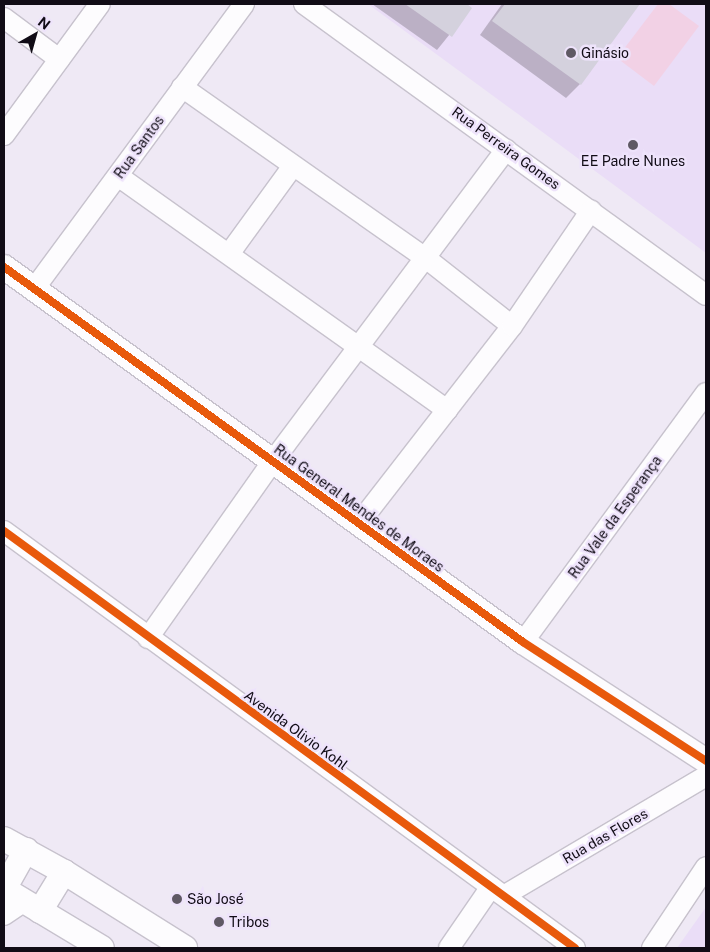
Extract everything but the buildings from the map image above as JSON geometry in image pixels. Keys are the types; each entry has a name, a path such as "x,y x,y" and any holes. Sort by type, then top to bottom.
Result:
{"street":[{"path":"4,136 100,4"},
{"name":"Rua Santos","path":"34,289 244,4"},
{"name":"Rua Perreira Gomes","path":"304,4 706,295"},
{"path":"4,18 59,59"},
{"path":"182,87 427,259 512,326"},
{"path":"148,638 273,461 358,346 427,259 506,149"},
{"path":"229,254 292,166"},
{"path":"118,176 447,410"},
{"path":"360,522 512,326 591,210"},
{"name":"Rua General Mendes de Moraes","path":"4,267 360,522 523,642 706,760"},
{"name":"Rua Vale da Esperança","path":"523,642 706,393"},
{"name":"Avenida Olivio Kohl","path":"4,531 575,948"},
{"name":"Rua das Flores","path":"449,948 498,891 706,776"},
{"path":"4,839 64,872 185,948"},
{"path":"26,850 4,889 102,948"},
{"path":"652,948 706,867"},
{"path":"4,915 32,906 64,872"}],"shaded area":[{"name":"EE Padre Nunes","path":"368,4 706,4 706,253 518,114"},
{"path":"658,4 669,4 699,26 654,86 617,58"},
{"path":"706,907 706,948 677,948"}],"cycle path":[{"path":"4,267 523,642 706,761"},
{"path":"4,531 575,948"}],"place":[{"name":"Ginásio","path":"571,53"},
{"name":"EE Padre Nunes","path":"633,145"},
{"name":"São José","path":"177,899"},
{"name":"Tribos","path":"219,922"}]}
